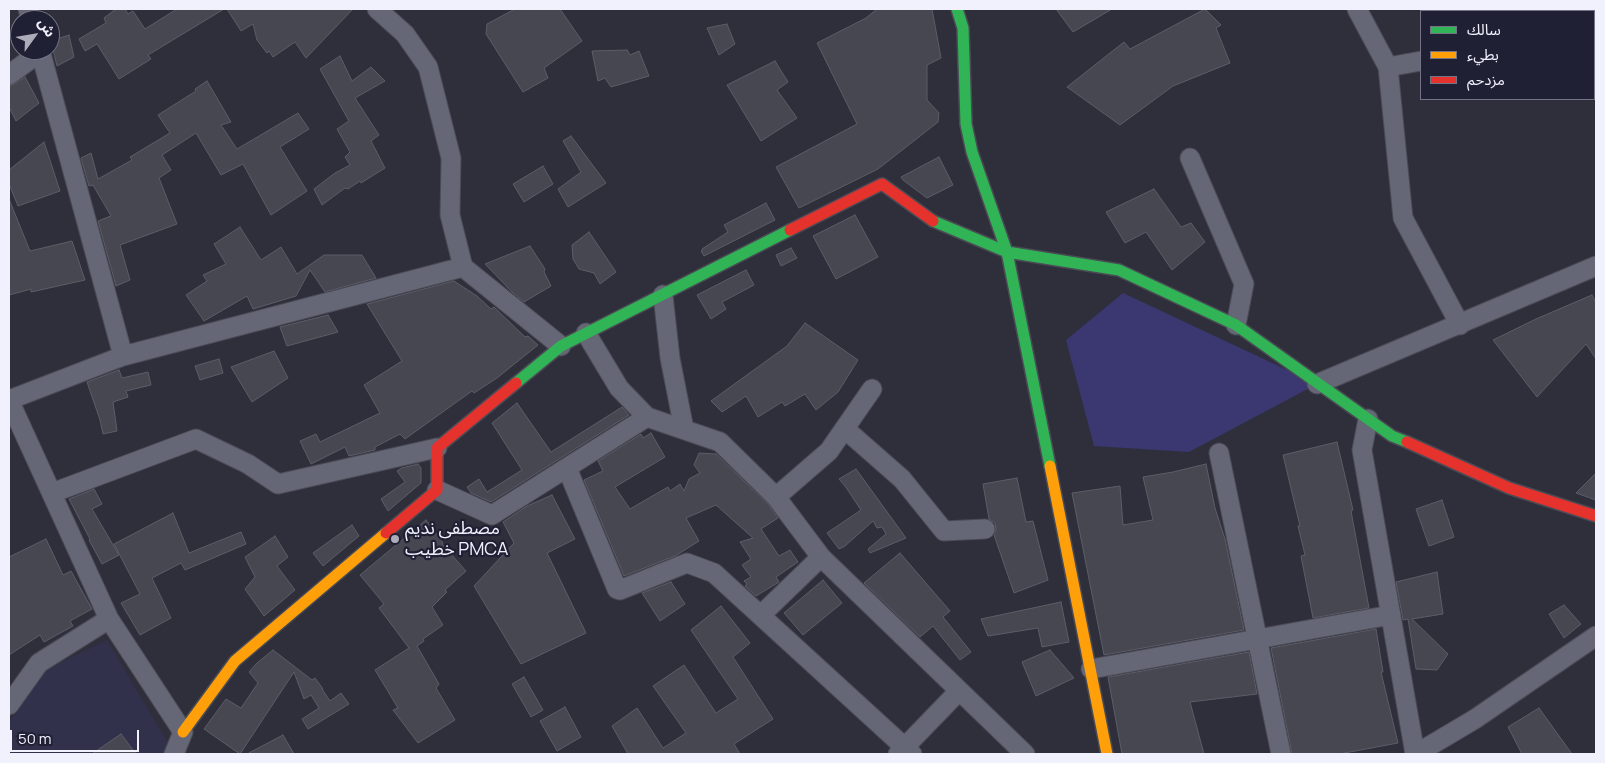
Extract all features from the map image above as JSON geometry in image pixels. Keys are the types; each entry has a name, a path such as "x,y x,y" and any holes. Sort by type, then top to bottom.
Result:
{"street":[{"path":"377,9 405,34 428,67 451,158 450,215 463,268 561,346"},
{"path":"957,9 963,28 966,124 972,152 1007,252 1107,754"},
{"path":"1356,9 1388,68 1402,218 1460,325"},
{"path":"9,75 28,60"},
{"path":"42,60 123,356"},
{"path":"1388,68 1420,61"},
{"path":"1190,158 1244,284 1236,325"},
{"path":"52,493 196,439 248,464 278,484 438,448 561,346 882,184 934,222 1007,252 1119,270 1236,325 1392,436 1509,488 1596,516"},
{"path":"1318,384 1596,266"},
{"path":"184,732 109,619 9,400 123,356 463,268"},
{"path":"663,294 670,358 684,430"},
{"path":"586,333 619,388 647,417 720,442 776,497 821,557 1025,754"},
{"path":"776,497 829,451 872,390"},
{"path":"437,490 492,515 647,417"},
{"path":"1368,419 1362,450 1415,754 1475,719 1596,636"},
{"path":"845,429 902,479 944,531 985,529"},
{"path":"174,754 184,732 236,661 437,490 438,448"},
{"path":"1219,453 1281,754"},
{"path":"566,468 617,589 620,590 687,563 714,573 905,751 959,691"},
{"path":"761,615 821,557"},
{"path":"1091,669 1390,615"},
{"path":"9,705 39,663 109,619"}],"shaded area":[{"path":"1123,293 1317,384 1189,452 1094,446 1066,340"},
{"path":"107,640 168,743 166,754 9,754 9,722 47,669"}],"building":[{"path":"116,9 125,9 128,14 133,11 145,29 177,9 224,9 148,55 151,59 119,79 97,44 85,51 79,39 106,23 104,18"},
{"path":"227,9 353,9 306,58 295,42 273,57 269,51 267,53 257,40 253,24 241,31"},
{"path":"515,9 560,9 582,41 544,68 548,78 523,92 486,34 487,24"},
{"path":"877,9 932,9 941,58 927,65 927,100 939,113 938,122 878,169 799,208 776,167 857,124 817,43 866,18"},
{"path":"1056,9 1112,9 1073,32"},
{"path":"1205,9 1221,25 1216,28 1230,63 1173,86 1120,125 1067,87 1124,42 1130,49"},
{"path":"727,24 735,44 719,55 707,28"},
{"path":"69,35 74,57 57,66 56,60 60,60 60,38"},
{"path":"627,50 630,55 639,51 649,76 611,87 605,78 598,81 592,51"},
{"path":"340,56 352,81 371,67 385,81 355,98 379,135 371,141 385,168 361,183 360,181 348,189 345,188 322,205 314,189 335,173 350,165 345,157 350,152 337,129 349,121 320,69"},
{"path":"775,61 788,82 777,90 797,118 761,141 727,85"},
{"path":"25,77 39,103 16,121 9,107 9,86"},
{"path":"207,81 231,122 221,125 237,149 298,113 309,129 280,147 307,191 271,215 243,164 221,175 196,133 162,155 171,170 159,178 177,224 120,245 130,280 116,286 98,221 111,216 93,185 89,186 81,158 91,153 98,179 132,160 130,157 170,133 158,115 196,91 195,89"},
{"path":"571,136 606,183 568,207 558,189 581,172 563,141"},
{"path":"44,142 60,191 18,206 9,184 9,170"},
{"path":"939,157 953,185 927,198 901,177"},
{"path":"543,166 553,184 524,202 513,184"},
{"path":"1154,189 1181,227 1191,223 1205,242 1172,270 1146,232 1125,243 1106,212"},
{"path":"9,199 30,251 72,241 85,280 31,292 31,289 9,295"},
{"path":"766,203 775,220 704,256 701,251 702,249 728,232 724,225"},
{"path":"855,215 878,257 836,279 813,236"},
{"path":"240,227 261,260 281,247 297,274 324,255 362,255 376,278 325,292 310,270 296,296 253,309 247,296 204,321 186,295 207,281 203,275 226,264 214,244"},
{"path":"589,232 616,272 600,284 594,273 579,269 573,259 572,245"},
{"path":"530,246 545,269 544,272 551,286 524,302 485,264"},
{"path":"791,248 797,258 781,266 776,255"},
{"path":"746,270 754,285 722,302 726,309 711,319 697,295"},
{"path":"454,281 477,296 491,309 494,307 525,337 528,336 538,345 497,378 474,393 472,391 405,439 400,434 375,447 375,450 349,456 345,447 311,464 300,441 316,434 320,442 380,413 364,385 402,361 367,304"},
{"path":"1592,295 1596,303 1596,359 1586,344 1537,397 1493,340"},
{"path":"328,315 338,332 287,346 280,327"},
{"path":"805,323 858,360 838,392 816,410 805,394 785,406 782,402 758,417 746,396 722,412 711,401 787,346"},
{"path":"274,351 288,378 252,402 231,367"},
{"path":"219,359 223,373 200,380 195,366"},
{"path":"119,370 122,378 148,372 151,385 126,391 128,397 113,402 117,431 103,434 87,382"},
{"path":"517,403 551,452 622,407 629,415 491,502 471,493 467,487 479,479 487,492 522,470 492,423"},
{"path":"651,433 665,457 615,487 630,509 668,487 670,491 680,484 684,491 689,479 700,473 694,465 699,453 716,454 768,504 778,518 761,529 779,556 790,550 798,562 776,577 779,582 756,596 745,586 747,584 744,581 751,577 742,565 751,559 740,542 753,538 716,505 686,518 699,541 675,556 624,576 584,480 603,471 598,461 641,434 643,438"},
{"path":"1337,442 1353,510 1351,511 1369,608 1313,618 1301,556 1305,555 1298,526 1300,526 1283,455"},
{"path":"418,464 421,468 421,483 388,511 381,499 405,482 397,471"},
{"path":"1206,464 1215,508 1225,539 1244,630 1104,655 1072,493 1120,486 1123,525 1153,520 1143,477"},
{"path":"856,469 906,538 870,553 868,549 886,534 882,527 877,528 873,521 839,549 827,533 861,510 839,479"},
{"path":"1596,473 1596,500 1576,493"},
{"path":"1017,478 1026,522 1033,521 1048,580 1014,593 994,535 995,523 989,519 983,484"},
{"path":"94,489 102,504 92,509 119,555 102,564 69,499"},
{"path":"552,495 575,539 547,553 586,633 521,664 474,586 514,543 503,522 527,506"},
{"path":"1442,500 1454,537 1429,546 1416,509"},
{"path":"173,513 189,553 241,532 246,544 185,570 181,563 152,578 171,618 140,635 121,603 140,594 114,544"},
{"path":"426,520 442,544 466,571 445,590 447,592 432,607 443,625 423,639 424,641 417,646 439,684 436,688 455,720 418,743 393,710 398,708 375,670 409,648 379,608 384,604 360,575"},
{"path":"352,525 359,536 323,566 313,553"},
{"path":"275,536 288,557 277,566 295,590 264,616 245,589 255,577 245,557"},
{"path":"46,539 63,575 71,571 92,609 70,621 73,626 44,642 40,635 9,655 9,557"},
{"path":"900,553 950,611 943,617 971,652 960,660 933,626 920,637 864,583"},
{"path":"1437,572 1443,614 1412,619 1448,654 1437,670 1416,669 1408,619 1403,620 1396,582"},
{"path":"823,580 842,603 803,635 784,613"},
{"path":"671,582 685,604 660,621 642,593"},
{"path":"1061,602 1069,642 1042,647 1038,628 988,636 981,619"},
{"path":"1564,605 1581,624 1564,638 1549,614"},
{"path":"721,606 750,643 733,657 773,719 734,744 740,754 628,754 612,726 637,708 663,748 686,733 653,686 684,665 716,713 738,699 691,630"},
{"path":"1376,629 1383,672 1381,672 1398,743 1339,754 1292,754 1271,648"},
{"path":"273,650 312,680 315,678 330,701 341,693 349,704 308,729 302,719 319,708 311,695 304,699 294,672 240,754 204,729 226,699 241,708 258,683 249,672"},
{"path":"1050,650 1074,678 1036,696 1022,662"},
{"path":"1249,652 1257,694 1190,702 1204,754 1122,754 1108,677"},
{"path":"524,677 543,710 531,717 512,684"},
{"path":"565,707 581,737 557,751 540,721"},
{"path":"1539,708 1572,754 1522,754 1508,727"},
{"path":"121,734 136,754 92,754"},
{"path":"283,735 294,754 247,754"}],"traffic: fast":[{"path":"957,9 963,28 966,124 972,152 1007,252 1050,466"},
{"path":"933,221 1007,252 1119,270 1236,325 1392,436 1407,442"},
{"path":"516,383 561,346 790,230"}],"traffic: slow":[{"path":"1050,466 1107,754"},
{"path":"183,732 235,661 386,533"}],"traffic: jam":[{"path":"790,230 882,184 933,221"},
{"path":"386,533 437,490 437,448 516,383"},
{"path":"1407,442 1509,488 1596,516"}],"place":[{"name":"مصطفى نديم خطيب PMCA","path":"395,539"}]}
